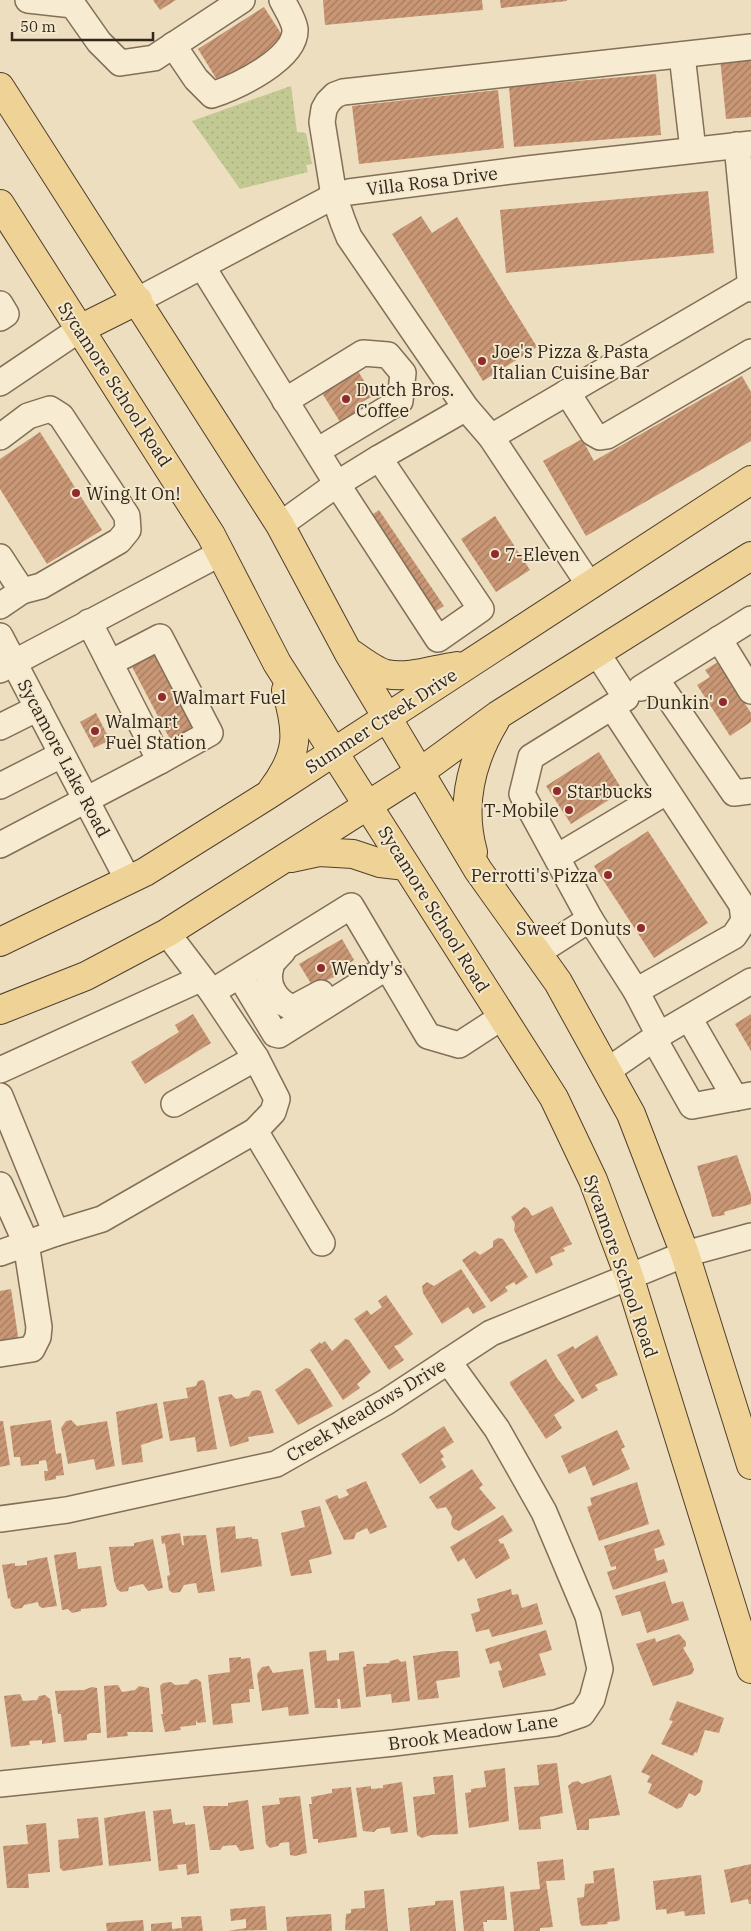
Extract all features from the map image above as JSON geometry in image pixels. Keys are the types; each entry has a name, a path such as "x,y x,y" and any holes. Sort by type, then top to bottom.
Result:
{"main road":[{"path":"0,87 280,524 348,652 478,870 558,982 631,1114 685,1254 751,1465"},
{"name":"Sycamore School Road","path":"0,204 211,535 277,662 554,1098 593,1180 628,1276 751,1669"},
{"path":"80,329 138,300"},
{"name":"Summer Creek Drive","path":"0,942 128,880 268,795 751,480"},
{"path":"0,1010 86,976 167,933 420,772 498,715 751,556"},
{"path":"348,652 384,674 404,676 469,664"},
{"path":"268,795 287,770 293,749 295,726 277,662"},
{"path":"478,870 470,844 467,816 468,791 473,766 498,715"},
{"path":"282,860 319,852 353,854 380,863 406,866"}],"street":[{"path":"28,0 73,2 99,42 120,63 154,58 242,0"},
{"path":"173,46 196,79 212,95 226,90 278,60 292,42 295,28 282,0"},
{"path":"590,586 491,437 466,408 349,236 334,196 324,148 322,122 324,109 335,95 343,92 751,47"},
{"path":"682,55 693,150"},
{"path":"744,144 751,289"},
{"name":"Villa Rosa Drive","path":"138,300 334,196 349,192 507,171 744,144"},
{"path":"202,266 337,484 438,639 481,609 380,458"},
{"path":"491,437 751,285"},
{"path":"0,304 6,314 0,318"},
{"path":"3,373 80,329"},
{"path":"286,401 363,352 388,355 403,373 400,401 317,451"},
{"path":"567,392 593,433 600,437 607,436 751,352"},
{"path":"280,524 337,484 466,408"},
{"path":"0,437 28,416 50,409 61,416 126,516 128,530 118,541 41,586 22,591 0,606"},
{"path":"7,666 221,553"},
{"path":"0,557 22,591"},
{"path":"689,1018 743,1096 692,1106 636,991 590,919 522,794 531,757 751,619"},
{"path":"89,622 160,761"},
{"name":"Sycamore Lake Road","path":"0,636 7,666 38,708 128,880"},
{"path":"0,845 210,733 160,637 110,663"},
{"path":"719,639 751,691"},
{"path":"597,653 619,702 666,792 742,905 744,921 734,936 636,991"},
{"path":"656,679 734,793 751,791"},
{"path":"0,727 38,708"},
{"path":"0,786 61,755"},
{"path":"557,857 666,792"},
{"path":"0,1070 206,986 240,976 351,906 381,971 428,1036 459,1045 502,1017"},
{"path":"537,953 590,919"},
{"path":"0,1253 102,1219 255,1131 272,1112 277,1099 256,1058 167,933"},
{"path":"285,949 271,965 268,979 274,993 282,1004 293,1008 348,978 381,971"},
{"path":"240,976 275,1034 279,1035 381,971"},
{"path":"607,1071 657,1037 751,981"},
{"path":"174,1104 256,1058"},
{"path":"0,1096 9,1143 56,1233"},
{"path":"255,1131 322,1243"},
{"path":"0,1354 32,1349 38,1337 26,1243 2,1194"},
{"name":"Creek Meadows Drive","path":"0,1519 67,1510 276,1464 386,1402 491,1333 685,1254 751,1236"},
{"name":"Brook Meadow Lane","path":"0,1784 403,1742 556,1723 582,1714 592,1699 600,1669 588,1616 544,1512 497,1428 448,1361"}],"green space":[{"path":"291,86 297,132 306,133 312,164 306,165 308,172 240,189 192,121"}],"building":[{"path":"153,0 176,0 160,10"},
{"path":"323,0 482,0 483,10 325,25"},
{"path":"500,0 567,0 567,1 501,8"},
{"path":"264,7 286,41 219,83 198,49"},
{"path":"751,55 751,117 726,119 720,58"},
{"path":"656,74 661,135 514,147 509,87"},
{"path":"498,90 504,148 359,164 352,106"},
{"path":"708,191 714,253 506,273 500,210"},
{"path":"421,216 432,233 457,217 537,347 483,381 392,234"},
{"name":"Dutch Bros. Coffee","path":"358,371 373,396 362,402 367,410 342,425 322,393"},
{"path":"742,376 751,392 751,441 586,536 543,461 582,439 594,461"},
{"path":"40,432 102,530 47,564 0,489 0,459"},
{"path":"379,510 444,606 431,614 367,518"},
{"name":"7-Eleven","path":"495,516 530,570 496,592 461,539"},
{"name":"Walmart Fuel","path":"152,651 194,731 172,743 130,663"},
{"path":"718,662 751,713 751,722 730,736 697,685 710,677 705,670"},
{"name":"Walmart Fuel Station","path":"96,713 110,740 94,748 80,722"},
{"path":"599,752 623,791 571,824 546,786"},
{"path":"648,831 708,923 654,958 594,866"},
{"name":"Wendy's","path":"342,939 354,960 335,972 337,976 317,984 315,990 299,964"},
{"path":"193,1014 211,1043 145,1084 131,1062 179,1032 175,1025"},
{"path":"751,1014 751,1051 735,1024"},
{"path":"737,1155 751,1195 751,1204 724,1212 725,1215 712,1217 697,1166"},
{"path":"552,1206 572,1244 563,1248 565,1251 550,1257 553,1265 536,1274 514,1230 515,1224 511,1217 524,1207 528,1209 532,1216"},
{"path":"498,1238 503,1239 528,1277 516,1285 514,1282 505,1287 508,1291 491,1302 462,1260 475,1251 480,1255 493,1247 493,1241"},
{"path":"461,1269 486,1307 473,1314 468,1307 442,1324 423,1293 422,1286 427,1282 434,1286"},
{"path":"11,1289 20,1350 0,1353 0,1291"},
{"path":"386,1295 413,1334 400,1344 394,1346 404,1360 389,1370 354,1319 367,1310 371,1315 382,1307 378,1301"},
{"path":"597,1335 618,1375 595,1385 598,1390 582,1399 557,1355 573,1346 575,1349"},
{"path":"345,1339 349,1340 371,1372 357,1384 360,1388 343,1400 310,1350 320,1342 321,1344 325,1341 332,1351"},
{"path":"546,1359 557,1378 575,1401 554,1415 562,1428 546,1439 510,1382"},
{"path":"306,1368 310,1369 333,1406 298,1425 275,1390"},
{"path":"203,1380 205,1382 217,1449 197,1452 195,1437 170,1441 163,1402 188,1398 186,1388 196,1386 198,1381"},
{"path":"252,1391 261,1391 274,1433 248,1437 249,1441 230,1447 218,1397 231,1394 236,1399 249,1396"},
{"path":"157,1403 163,1438 141,1445 143,1462 122,1465 116,1412"},
{"path":"51,1420 56,1454 61,1453 64,1475 45,1481 44,1471 48,1471 46,1460 39,1461 39,1464 21,1466 20,1457 14,1457 10,1426"},
{"path":"71,1420 77,1426 107,1421 115,1466 96,1470 94,1459 68,1464 61,1428 66,1421"},
{"path":"0,1421 3,1421 10,1465 0,1467"},
{"path":"444,1426 454,1442 440,1451 444,1457 441,1459 446,1467 420,1484 401,1454"},
{"path":"617,1430 625,1447 621,1449 630,1469 593,1486 585,1466 569,1474 561,1456"},
{"path":"472,1469 483,1485 479,1488 496,1508 459,1531 454,1529 451,1524 452,1517 446,1507 437,1509 429,1497"},
{"path":"366,1481 387,1527 370,1534 367,1528 356,1533 354,1539 344,1540 325,1500 337,1495 339,1499 349,1495 346,1490"},
{"path":"637,1482 649,1524 599,1541 587,1507 592,1505 590,1498"},
{"path":"320,1506 332,1554 309,1560 312,1573 291,1576 281,1533 305,1527 301,1511"},
{"path":"503,1515 513,1531 498,1540 501,1544 503,1543 510,1558 476,1579 464,1558 458,1562 450,1547"},
{"path":"235,1526 236,1539 252,1537 252,1539 258,1539 262,1566 221,1573 216,1528"},
{"path":"659,1529 665,1545 654,1549 657,1561 664,1559 668,1572 613,1590 607,1572 616,1569 616,1566 611,1567 604,1546"},
{"path":"180,1533 182,1545 184,1545 183,1536 206,1535 215,1591 198,1593 196,1583 184,1585 180,1592 173,1593 169,1590 167,1576 170,1575 165,1543 162,1544 161,1536"},
{"path":"153,1539 163,1588 148,1591 143,1584 129,1587 128,1591 121,1592 117,1589 114,1581 109,1547 134,1546 134,1543"},
{"path":"76,1552 78,1569 101,1566 107,1605 104,1607 81,1609 81,1611 72,1613 68,1609 62,1610 54,1555"},
{"path":"47,1557 57,1606 42,1608 38,1602 15,1609 11,1606 10,1598 8,1599 2,1565 15,1563 15,1566 27,1565 27,1561"},
{"path":"665,1581 672,1604 683,1601 689,1620 647,1633 640,1611 622,1616 615,1596"},
{"path":"511,1589 512,1595 518,1594 522,1608 537,1603 543,1624 492,1637 489,1629 476,1632 471,1614 480,1611 477,1599"},
{"path":"546,1630 552,1650 539,1654 546,1675 503,1688 498,1671 502,1670 499,1661 490,1664 485,1649"},
{"path":"679,1634 686,1642 686,1646 683,1648 692,1663 694,1670 692,1674 653,1686 636,1644 655,1638 656,1642"},
{"path":"326,1650 327,1661 339,1660 339,1653 354,1651 361,1707 341,1709 340,1699 337,1699 338,1708 315,1708 309,1652"},
{"path":"458,1651 460,1677 436,1681 439,1698 418,1700 413,1656"},
{"path":"241,1657 241,1659 250,1658 254,1689 249,1689 250,1702 231,1704 233,1723 213,1725 208,1675 230,1672 229,1658"},
{"path":"398,1659 401,1662 406,1661 410,1701 392,1703 391,1694 366,1697 363,1667 367,1666 366,1664 389,1663"},
{"path":"269,1666 273,1673 303,1669 309,1714 289,1716 288,1707 262,1711 257,1674 262,1667"},
{"path":"197,1679 201,1682 206,1722 198,1723 196,1720 196,1725 180,1727 181,1730 165,1732 161,1714 163,1714 160,1686 163,1683 171,1682 175,1685 188,1684 191,1680"},
{"path":"118,1685 122,1692 135,1690 139,1686 149,1688 153,1732 127,1732 128,1736 107,1738 104,1686"},
{"path":"92,1687 97,1688 101,1733 90,1733 87,1735 87,1740 64,1742 61,1714 58,1714 55,1691 84,1690"},
{"path":"20,1694 23,1701 37,1700 39,1696 45,1695 50,1699 56,1742 42,1744 42,1740 29,1741 30,1745 11,1747 4,1696"},
{"path":"677,1701 724,1718 719,1733 705,1730 697,1753 695,1752 693,1756 661,1744 673,1721 669,1720"},
{"path":"652,1754 703,1781 700,1792 695,1796 689,1793 682,1807 677,1809 648,1793 652,1784 647,1782 650,1776 641,1772"},
{"path":"557,1763 563,1813 540,1817 541,1829 519,1830 514,1787 539,1785 537,1765"},
{"path":"505,1768 509,1821 469,1828 465,1793 471,1792 471,1789 486,1787 484,1771"},
{"path":"453,1775 458,1834 431,1835 422,1838 417,1835 413,1797 435,1794 433,1777"},
{"path":"611,1775 620,1815 589,1819 589,1830 577,1830 568,1786 573,1782 578,1781 582,1784"},
{"path":"402,1782 408,1832 391,1834 390,1827 377,1829 374,1832 363,1831 356,1788 371,1786 371,1789 383,1788 383,1785"},
{"path":"351,1787 357,1837 318,1843 318,1839 313,1839 309,1804 312,1804 311,1797 332,1793 332,1789"},
{"path":"300,1796 307,1853 295,1856 290,1855 289,1842 280,1843 278,1846 270,1848 266,1844 262,1806 280,1804 279,1798"},
{"path":"248,1800 254,1849 240,1851 236,1845 223,1846 220,1850 210,1850 203,1806 228,1806 228,1803"},
{"path":"171,1809 173,1824 185,1822 185,1825 195,1824 199,1873 187,1875 186,1864 177,1865 178,1869 159,1871 153,1811"},
{"path":"145,1811 151,1861 109,1866 104,1818"},
{"path":"98,1817 103,1865 63,1871 60,1868 58,1840 79,1838 77,1819"},
{"path":"46,1823 50,1872 28,1874 29,1888 7,1888 3,1846 28,1844 26,1825"},
{"path":"563,1859 565,1880 546,1881 553,1927 540,1928 540,1931 514,1931 510,1892 540,1889 537,1862"},
{"path":"751,1864 751,1904 749,1904 748,1899 731,1903 724,1870"},
{"path":"614,1868 620,1919 607,1922 608,1924 582,1926 577,1898 584,1897 585,1884 594,1883 593,1871"},
{"path":"701,1875 705,1914 685,1916 684,1911 667,1914 666,1909 656,1910 653,1881"},
{"path":"504,1886 507,1920 487,1920 487,1922 483,1922 484,1931 464,1931 460,1891"},
{"path":"384,1889 388,1931 345,1930 346,1914 351,1913 351,1909 365,1908 364,1891"},
{"path":"453,1900 456,1931 410,1931 408,1908 435,1905 435,1901"},
{"path":"265,1906 267,1930 228,1931 246,1928 246,1919 231,1921 230,1909"},
{"path":"331,1914 332,1931 287,1931 286,1917"},
{"path":"201,1916 203,1931 151,1931 151,1924 172,1922 172,1929 182,1928 181,1917"},
{"path":"143,1920 144,1931 107,1931 106,1923"}],"place":[{"name":"Joe's Pizza & Pasta Italian Cuisine Bar","path":"482,361"},
{"name":"Dutch Bros. Coffee","path":"346,399"},
{"name":"Wing It On!","path":"76,493"},
{"name":"7-Eleven","path":"495,554"},
{"name":"Walmart Fuel","path":"162,697"},
{"name":"Dunkin'","path":"723,702"},
{"name":"Walmart Fuel Station","path":"95,731"},
{"name":"Starbucks","path":"557,791"},
{"name":"T-Mobile","path":"569,810"},
{"name":"Perrotti's Pizza","path":"608,875"},
{"name":"Sweet Donuts","path":"641,928"},
{"name":"Wendy's","path":"321,968"}]}
